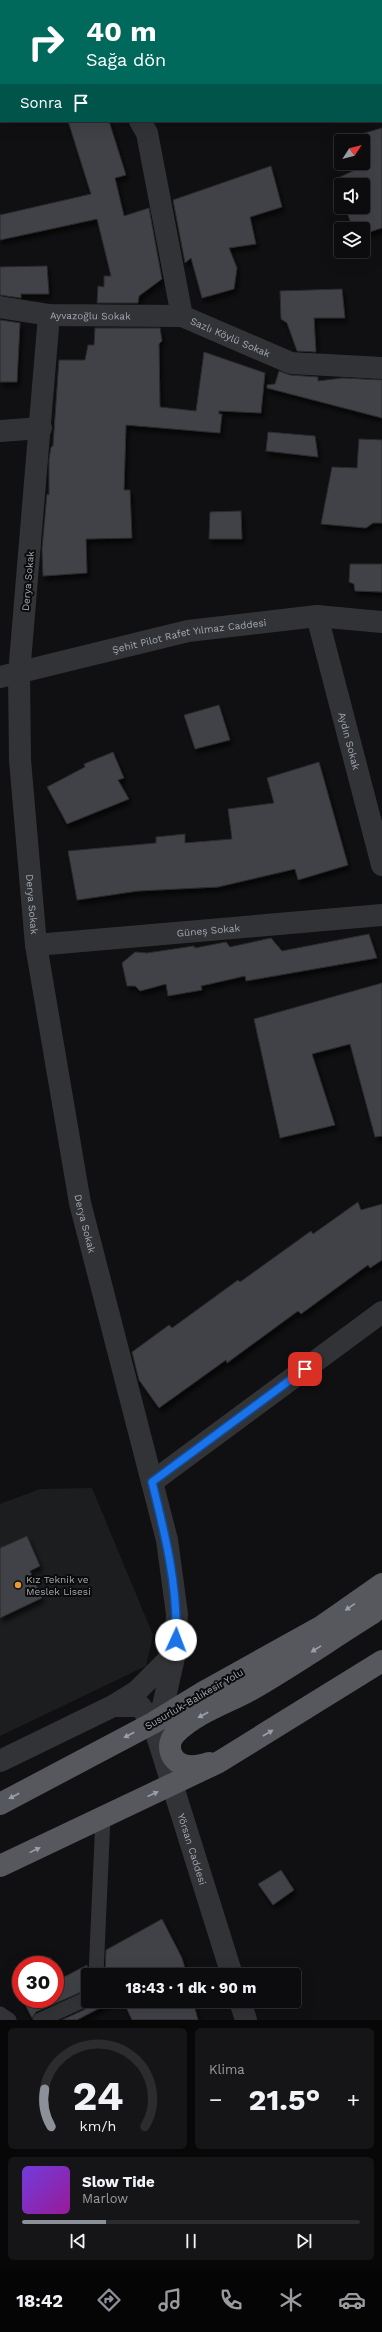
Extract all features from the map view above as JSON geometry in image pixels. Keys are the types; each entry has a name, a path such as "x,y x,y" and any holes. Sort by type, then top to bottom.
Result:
{"highway":[{"name":"Susurluk-Balıkesir Yolu","path":"0,1804 153,1722 322,1626 382,1584"},
{"path":"219,1762 188,1766 178,1763 170,1752 170,1743 174,1734 184,1726 248,1691 319,1647 373,1613 382,1604"},
{"path":"0,1866 219,1762 382,1661"}],"street":[{"name":"Sazlı Köylü Sokak","path":"141,122 147,133 182,316 291,363 382,368"},
{"name":"Ayvazoğlu Sokak","path":"0,307 49,315 182,316"},
{"name":"Derya Sokak","path":"49,315 41,428 10,675 20,760 36,945 80,1203 152,1482 169,1554 176,1614 175,1653 163,1706 153,1722"},
{"path":"0,431 41,428"},
{"name":"Şehit Pilot Rafet Yılmaz Caddesi","path":"10,675 188,632 318,616 382,622"},
{"name":"Aydın Sokak","path":"318,616 382,865"},
{"name":"Güneş Sokak","path":"36,945 382,915"},
{"path":"152,1482 382,1312"},
{"path":"0,1761 113,1706 138,1691 175,1653"},
{"path":"113,1706 140,1706 153,1722"},
{"name":"Yörsan Caddesi","path":"153,1722 230,1968"},
{"path":"242,2008 246,2020"}],"lane":[{"path":"96,1968 103,1817"},
{"path":"40,2020 81,2001"},
{"path":"0,2014 9,2020"}],"shaded area":[{"path":"92,1488 153,1635 146,1666 0,1736 0,1504 40,1489"}],"building":[{"path":"68,122 109,122 126,175 115,178 124,216 149,208 162,279 139,296 138,303 97,303 98,286 104,287 104,276 111,276 97,219 0,240 0,215 91,194"},
{"path":"382,128 382,228 370,232 370,222 350,222 348,214 370,214 370,178 338,178 355,170 370,170 370,134 361,134"},
{"path":"271,166 282,207 250,217 256,244 229,248 237,268 234,289 202,298 191,258 185,263 173,200"},
{"path":"47,266 49,294 21,294 21,298 0,295 0,267"},
{"path":"342,289 345,318 314,318 316,352 297,351 287,323 281,319 280,291"},
{"path":"0,320 20,323 17,382 0,382"},
{"path":"95,328 160,328 162,341 159,344 160,407 196,411 204,352 265,373 261,413 219,411 219,414 222,414 220,433 126,425 124,490 130,490 132,538 86,539 87,573 43,576 42,549 47,494 49,495 49,460 51,447 53,446 59,360 85,360 88,345 94,345"},
{"path":"279,371 290,375 318,377 318,381 343,378 382,380 382,418 267,388 267,385 275,384"},
{"path":"268,432 315,436 318,457 266,451"},
{"path":"359,439 382,440 382,523 373,523 366,528 321,524 332,467 357,468"},
{"path":"241,511 242,539 209,539 210,512"},
{"path":"350,564 382,564 382,592 355,591 354,584 349,582"},
{"path":"219,705 230,740 195,749 184,715"},
{"path":"113,752 124,778 118,780 129,799 67,824 47,787 85,767 84,764"},
{"path":"319,762 348,865 298,880 295,869 218,887 138,891 77,900 68,851 156,843 156,837 185,834 185,843 232,839 228,809 274,803 267,778"},
{"path":"369,934 377,958 246,981 245,976 201,986 202,990 168,996 166,984 140,991 135,986 127,986 122,963 135,952 147,953 194,946 195,948 226,942 230,947 271,938 282,951"},
{"path":"382,983 382,1136 375,1137 350,1044 312,1054 335,1125 280,1138 254,1019"},
{"path":"358,1202 361,1210 382,1204 382,1260 370,1268 368,1265 301,1314 298,1311 227,1363 226,1360 159,1408 139,1380 132,1352 169,1325 172,1328 238,1280 240,1282 311,1231 313,1234"},
{"name":"Kız Teknik ve Meslek Lisesi","path":"27,1536 40,1566 30,1571 42,1598 0,1618 0,1548"},
{"path":"281,1870 294,1890 273,1905 258,1884"},
{"path":"162,1919 182,1958 185,1968 105,1968 106,1950"},
{"path":"81,1968 81,1992 64,2000 64,1977"},
{"path":"27,2008 45,2008 36,2012 32,2018"},
{"path":"88,2008 100,2008 77,2020 62,2020"},
{"path":"126,2008 195,2008 198,2020 132,2020"}],"place":[{"name":"Kız Teknik ve Meslek Lisesi","path":"18,1585"}],"route":[{"path":"176,1640 176,1614 167,1540 152,1482 305,1369"}]}
